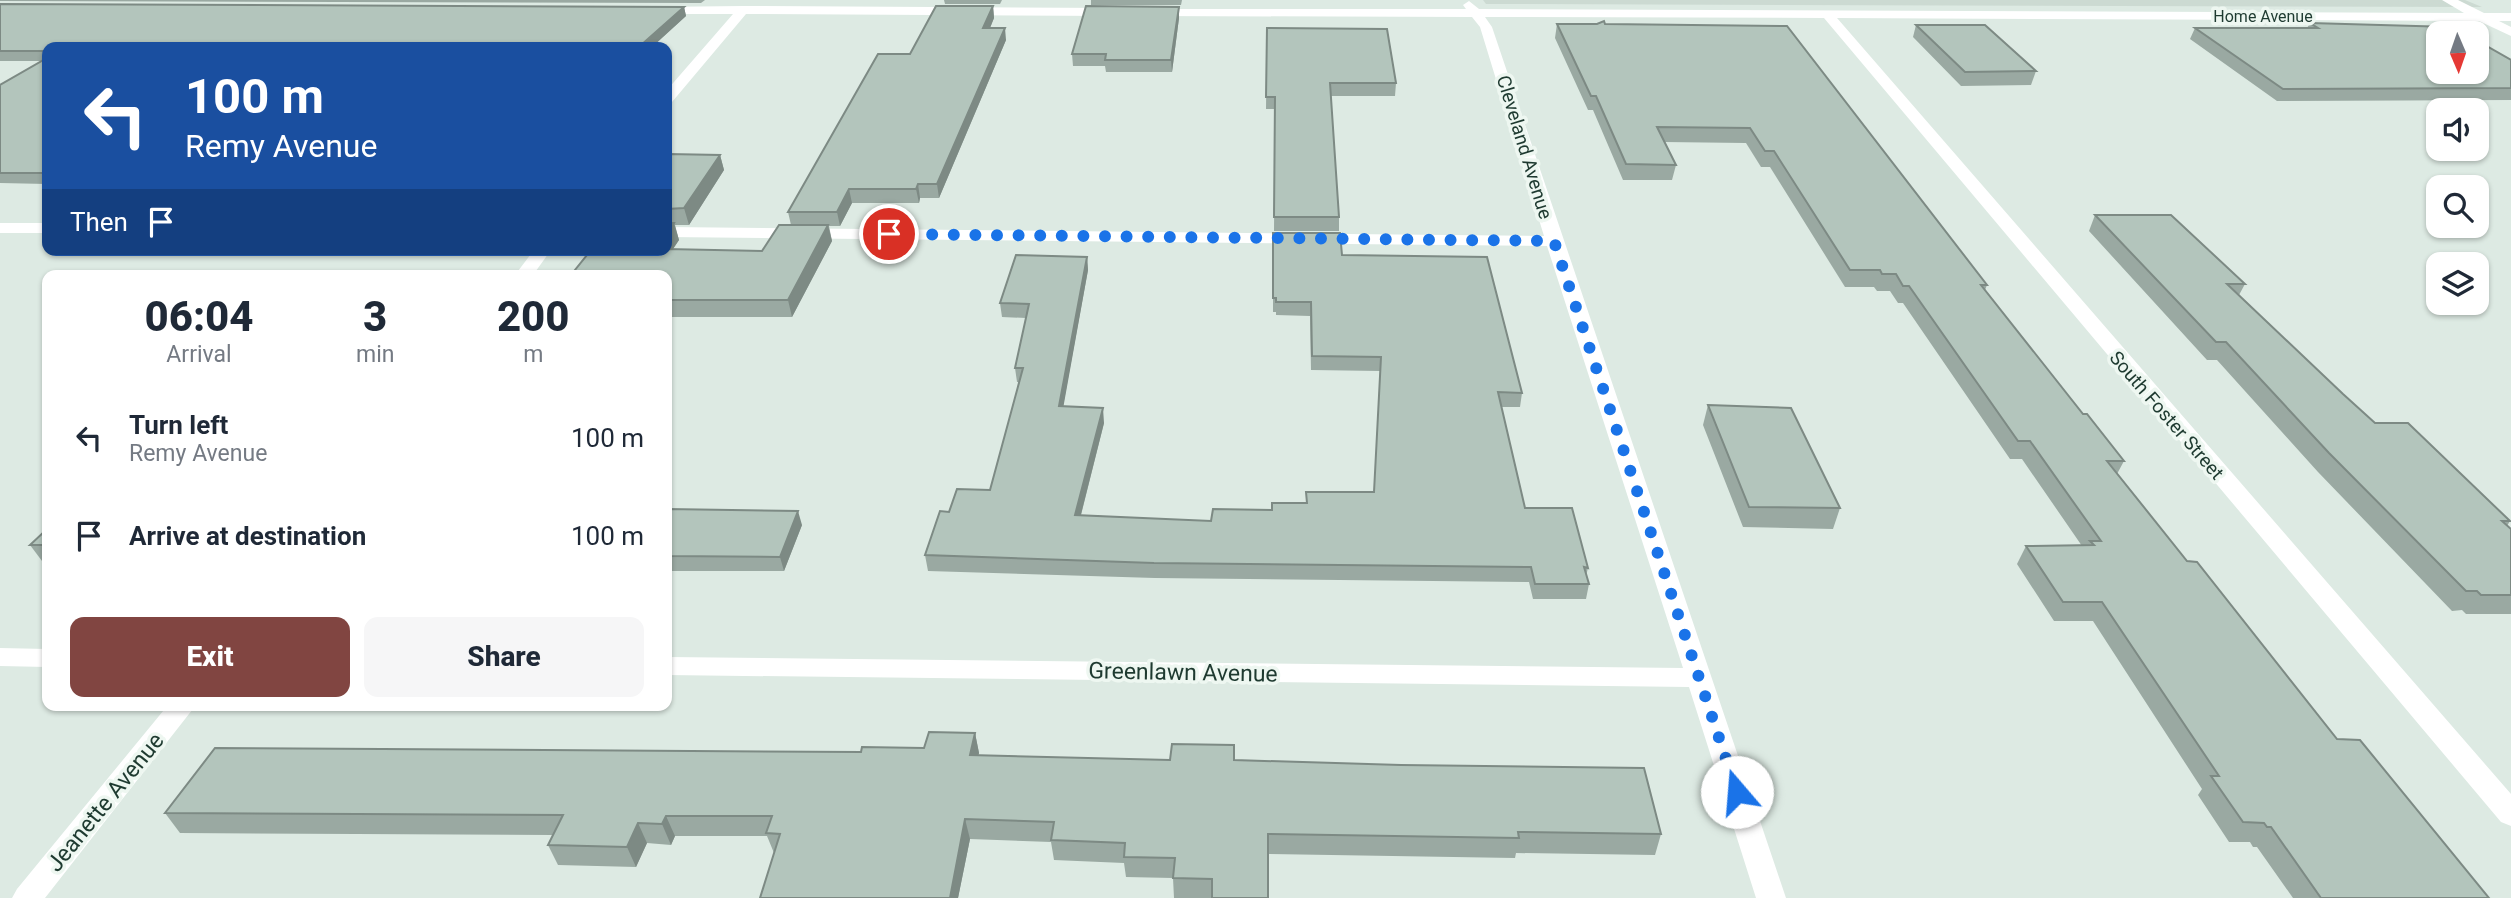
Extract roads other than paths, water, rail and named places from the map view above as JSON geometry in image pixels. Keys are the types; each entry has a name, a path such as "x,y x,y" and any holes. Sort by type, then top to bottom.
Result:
{"street":[{"path":"2448,0 2511,32"},
{"name":"Home Avenue","path":"647,10 1137,12 1471,6 1826,13 2511,17"},
{"name":"Cleveland Avenue","path":"1471,6 1486,27 1771,898"},
{"path":"672,93 743,10"},
{"name":"South Foster Street","path":"1826,13 2511,814"},
{"path":"0,228 42,228"},
{"path":"672,232 1554,241"},
{"path":"528,270 538,256"},
{"path":"0,657 42,658"},
{"name":"Greenlawn Avenue","path":"672,666 1699,678"},
{"name":"Jeanette Avenue","path":"27,898 178,711"}]}
